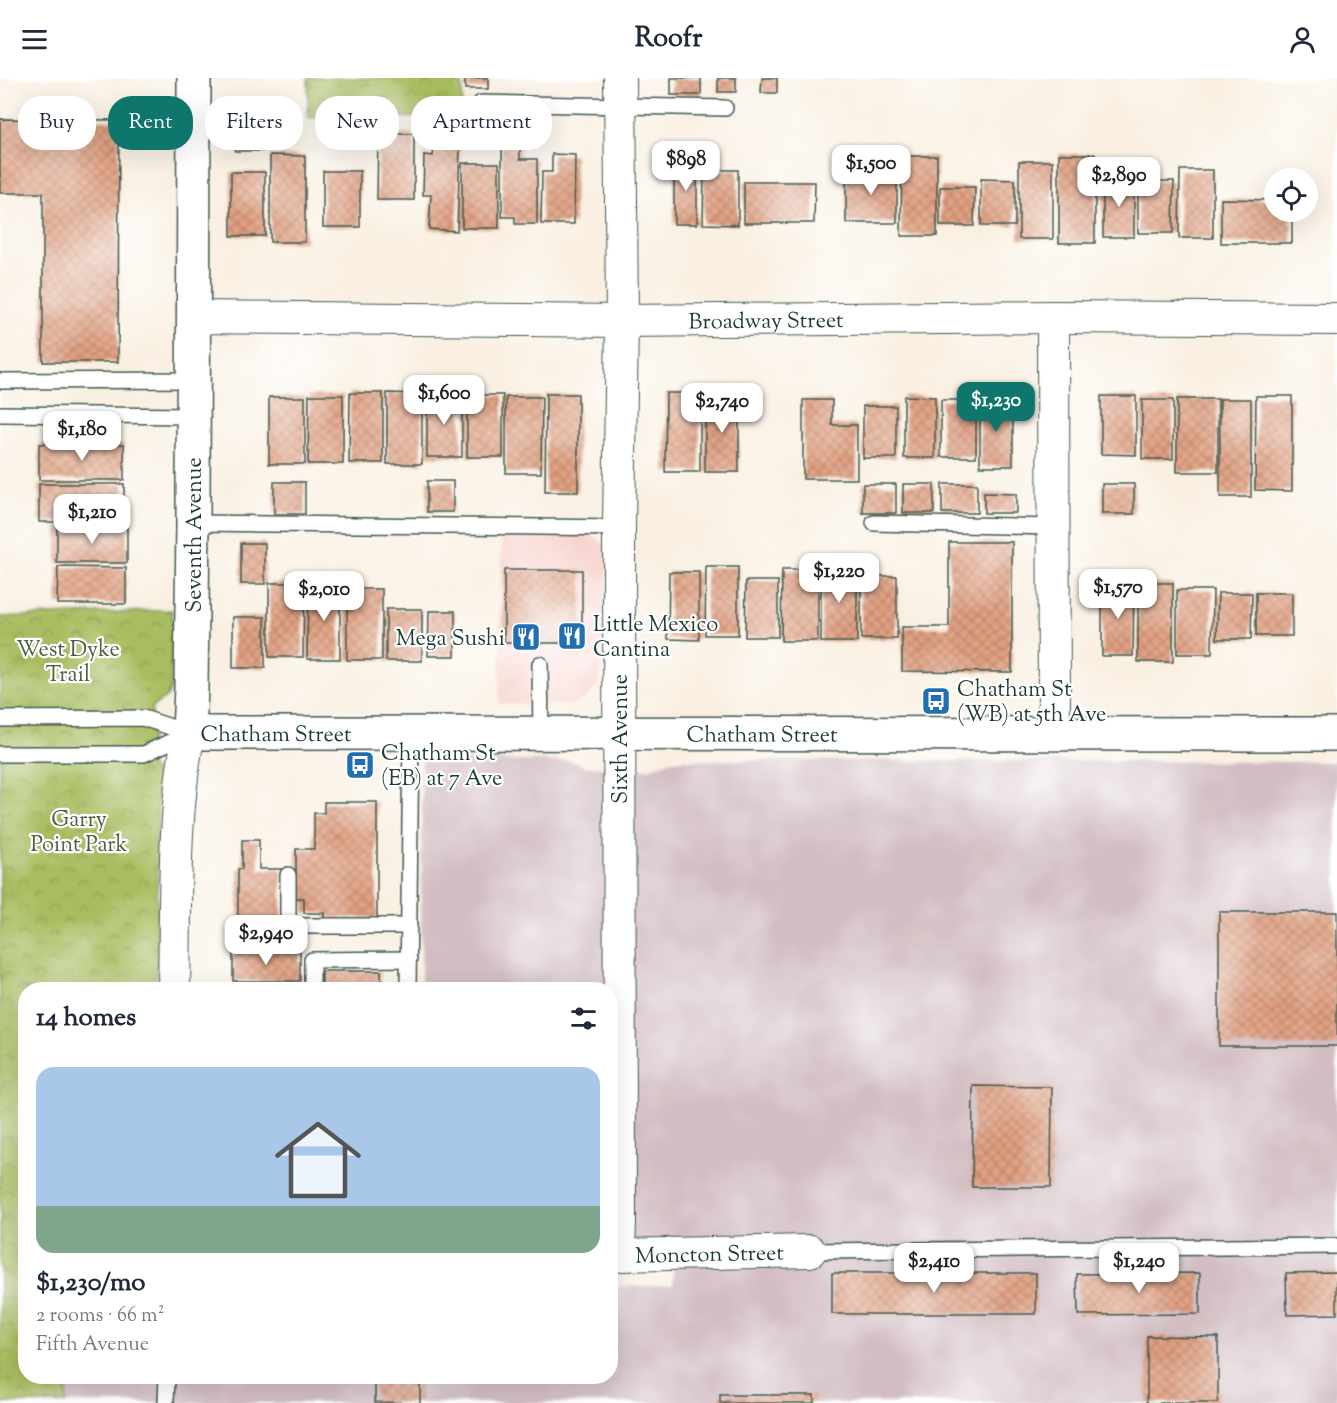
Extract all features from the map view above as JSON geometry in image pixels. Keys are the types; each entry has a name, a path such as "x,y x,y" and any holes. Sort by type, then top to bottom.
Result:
{"street":[{"name":"Seventh Avenue","path":"174,982 177,815 181,773 189,733 191,688 195,78"},
{"name":"Sixth Avenue","path":"618,1235 620,1220 619,528 622,321 620,93"},
{"name":"Broadway Street","path":"195,317 622,321 1053,317 1337,319"},
{"path":"1053,317 1054,733"},
{"name":"Chatham Street","path":"189,733 1337,734"},
{"name":"Moncton Street","path":"618,1257 810,1251"}],"lane":[{"path":"552,98 620,93 725,108"},
{"path":"0,381 193,380"},
{"path":"0,414 193,416"},
{"path":"193,523 619,528"},
{"path":"873,523 1053,527"},
{"path":"540,664 541,733"},
{"path":"0,719 143,718 189,733"},
{"path":"0,754 144,754 189,733"},
{"path":"408,982 411,733"},
{"path":"288,875 288,926 409,926"},
{"path":"312,982 312,960 409,959"},
{"path":"810,1251 1337,1246"},
{"path":"166,1403 167,1384"}],"shaded area":[{"path":"502,527 583,528 609,547 601,675 595,689 584,700 567,705 499,704"},
{"path":"422,760 566,761 584,766 649,769 671,760 1337,762 1337,1403 66,1403 67,1384 618,1384 618,1287 673,1285 673,1238 618,1247 618,982 421,982"}],"green space":[{"path":"308,78 462,78 462,96 411,96 411,117 399,117 399,96 315,96 315,118 308,118"},
{"name":"Garry Point Park","path":"172,610 171,688 167,697 152,707 150,766 155,772 158,785 157,982 18,982 18,1384 67,1384 66,1403 0,1403 0,617"}],"building":[{"path":"465,78 488,78 488,89 465,89"},
{"path":"671,78 701,78 701,95 671,95"},
{"path":"718,78 736,78 736,92 718,92"},
{"path":"762,78 777,78 777,93 761,93"},
{"path":"0,119 18,119 18,150 96,150 96,120 108,120 108,150 119,150 118,362 43,362 43,193 0,193"},
{"path":"399,134 411,134 411,150 414,150 414,200 377,200 378,150 399,150"},
{"path":"235,150 265,150 265,151"},
{"path":"434,150 460,150 457,231 429,229 431,195 423,195 424,155 433,156"},
{"path":"502,150 520,150 520,159 537,159 537,224 515,224 515,217 502,217"},
{"path":"552,154 575,155 574,224 541,224 542,172 552,172"},
{"path":"1059,154 1095,154 1095,243 1059,243"},
{"path":"270,155 305,156 305,242 270,242"},
{"path":"902,156 937,156 937,236 901,236"},
{"path":"674,161 697,161 697,224 674,224"},
{"path":"1019,161 1053,161 1053,239 1019,239"},
{"path":"462,163 499,163 499,228 462,228"},
{"path":"846,168 897,169 897,223 846,223"},
{"path":"704,170 738,170 738,225 703,224"},
{"path":"1180,170 1213,170 1213,238 1179,238"},
{"path":"323,171 360,171 360,227 323,227"},
{"path":"231,172 265,172 265,236 231,236"},
{"path":"981,179 1015,180 1015,226 981,226"},
{"path":"1103,180 1134,180 1134,237 1103,237"},
{"path":"1138,181 1174,181 1173,233 1138,233"},
{"path":"744,182 815,182 814,223 744,223"},
{"path":"940,187 975,187 974,226 940,226"},
{"path":"1221,199 1264,200 1264,222 1292,222 1292,243 1221,243"},
{"path":"350,393 383,393 383,463 349,463"},
{"path":"387,393 422,394 422,464 387,464"},
{"path":"666,393 700,393 700,472 665,472"},
{"path":"546,394 578,394 578,492 545,492"},
{"path":"309,395 343,395 343,464 308,464"},
{"path":"427,395 462,395 462,457 427,457"},
{"path":"467,395 503,395 503,457 467,457"},
{"path":"705,395 739,395 739,472 705,472"},
{"path":"904,396 935,397 935,458 904,458"},
{"path":"1101,396 1136,396 1136,455 1101,454"},
{"path":"1256,396 1292,396 1292,491 1255,490"},
{"path":"269,397 305,397 305,464 269,464"},
{"path":"506,397 542,397 541,473 506,473"},
{"path":"1177,399 1218,399 1218,472 1177,472"},
{"path":"1220,399 1251,399 1251,497 1220,497"},
{"path":"803,400 832,400 832,425 857,425 857,479 803,479"},
{"path":"941,400 976,400 976,457 941,457"},
{"path":"980,400 1013,400 1013,466 980,466"},
{"path":"1142,400 1173,400 1173,459 1142,459"},
{"path":"863,406 896,406 896,458 863,458"},
{"path":"39,444 124,444 124,480 39,480"},
{"path":"427,481 453,481 453,512 427,512"},
{"path":"274,482 305,482 305,514 274,514"},
{"path":"39,484 124,484 124,522 39,522"},
{"path":"863,484 896,484 896,513 863,513"},
{"path":"903,484 934,484 934,513 903,513"},
{"path":"942,484 977,484 977,513 942,513"},
{"path":"1102,484 1134,484 1134,514 1102,514"},
{"path":"984,493 1016,494 1016,513 984,513"},
{"path":"57,528 127,528 127,563 57,563"},
{"path":"949,542 1012,542 1012,672 902,671 902,627 949,627"},
{"path":"241,543 265,543 265,584 241,584"},
{"path":"58,567 126,568 126,604 57,604"},
{"path":"706,567 738,567 738,635 705,635"},
{"path":"821,567 857,567 857,642 821,642"},
{"path":"504,570 582,570 582,643 504,643"},
{"path":"782,570 818,570 818,641 781,641"},
{"path":"669,572 699,572 699,640 668,639"},
{"path":"861,576 897,576 897,639 861,639"},
{"path":"746,581 778,581 778,637 745,637"},
{"path":"269,583 304,583 303,657 269,657"},
{"path":"1102,583 1134,584 1133,656 1102,656"},
{"path":"1138,583 1173,583 1173,662 1138,662"},
{"path":"308,584 340,584 340,659 307,659"},
{"path":"347,589 382,589 382,660 347,660"},
{"path":"1177,590 1213,590 1212,654 1177,654"},
{"path":"1218,593 1252,593 1251,639 1217,639"},
{"path":"1256,593 1292,593 1292,636 1256,636"},
{"path":"386,609 422,609 422,661 386,661"},
{"path":"429,611 455,611 455,656 428,656"},
{"path":"233,617 265,617 265,668 233,668"},
{"path":"324,802 377,802 377,918 324,918 324,913 304,913 304,898 296,898 296,849 314,849 314,813 324,813"},
{"path":"242,840 259,840 259,869 282,869 282,928 238,928 238,869 242,869"},
{"path":"1219,912 1337,912 1337,1046 1219,1046"},
{"path":"233,951 300,951 300,981 233,981"},
{"path":"322,971 381,971 381,982 322,982"},
{"path":"973,1086 1052,1087 1051,1187 972,1187"},
{"path":"1337,1272 1337,1314 1287,1315 1286,1273"},
{"path":"832,1273 1036,1273 1036,1314 832,1314"},
{"path":"1200,1273 1200,1314 1078,1315 1077,1274"},
{"path":"1147,1336 1218,1337 1218,1403 1147,1403"},
{"path":"375,1384 420,1384 420,1403 375,1402"},
{"path":"720,1395 814,1395 814,1403 720,1403"}],"place":[{"name":"Little Mexico Cantina","path":"572,636"},
{"name":"Mega Sushi","path":"526,637"},
{"name":"Chatham St (WB) at 5th Ave","path":"936,701"},
{"name":"Chatham St (EB) at 7 Ave","path":"360,765"}],"park label":[{"name":"West Dyke Trail","path":"68,660"}]}
